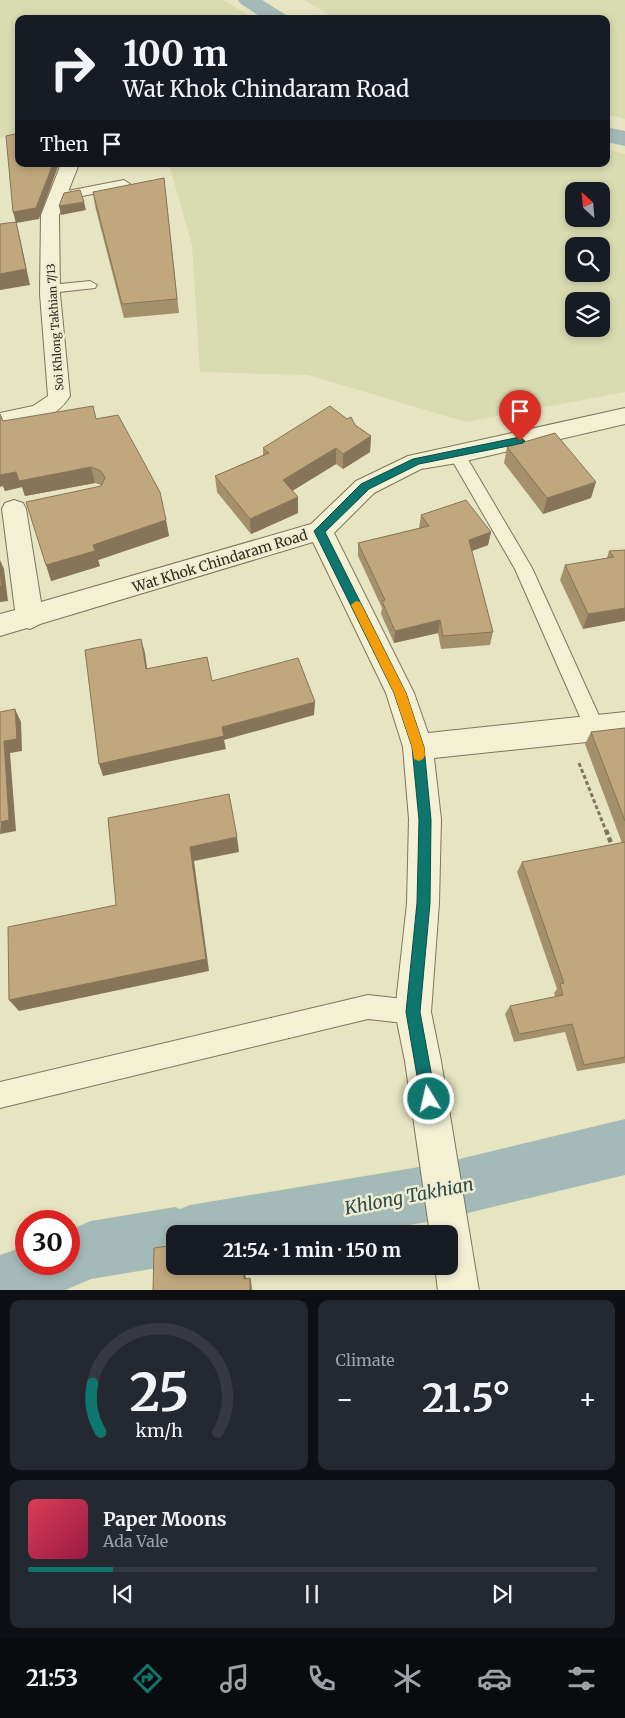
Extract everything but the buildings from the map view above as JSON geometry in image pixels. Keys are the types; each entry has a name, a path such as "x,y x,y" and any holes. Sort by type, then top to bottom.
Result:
{"street":[{"name":"Soi Khlong Takhian 7/13","path":"0,421 47,411 55,404 59,396 50,289 50,215 69,167"},
{"name":"Wat Khok Chindaram Road","path":"0,625 30,618 320,531 365,487 416,462 456,455 625,416"},
{"path":"15,509 30,618"},
{"path":"320,531 400,693 418,747 425,820 423,903 413,1012 423,1061 448,1225"},
{"path":"418,747 625,726"},
{"path":"456,1275 458,1290"}],"lane":[{"path":"56,198 124,184"},
{"path":"50,289 90,285"},
{"path":"456,455 523,568 580,731"},
{"path":"0,1095 368,1007 413,1012"}],"path":[{"path":"580,731 614,851"}],"green space":[{"path":"0,0 223,0 248,15 15,15 15,135 0,138"},
{"path":"304,0 625,0 625,119 610,115 610,15 330,15"},
{"path":"610,150 625,154 625,392 466,422 308,375 200,372 192,245 170,167 610,167"}],"waterway":[{"path":"248,0 272,15"},
{"path":"610,135 625,139"},
{"name":"Khlong Takhian","path":"243,1225 443,1191 625,1147"},
{"name":"Khlong Takhian","path":"80,1254 91,1250 166,1238"},
{"name":"Khlong Takhian","path":"0,1285 27,1275"}],"slow traffic":[{"path":"356,605 400,693 419,755"}],"route":[{"path":"429,1099 413,1012 423,903 425,820 418,747 400,693 320,531 365,487 416,462 520,441"}]}
